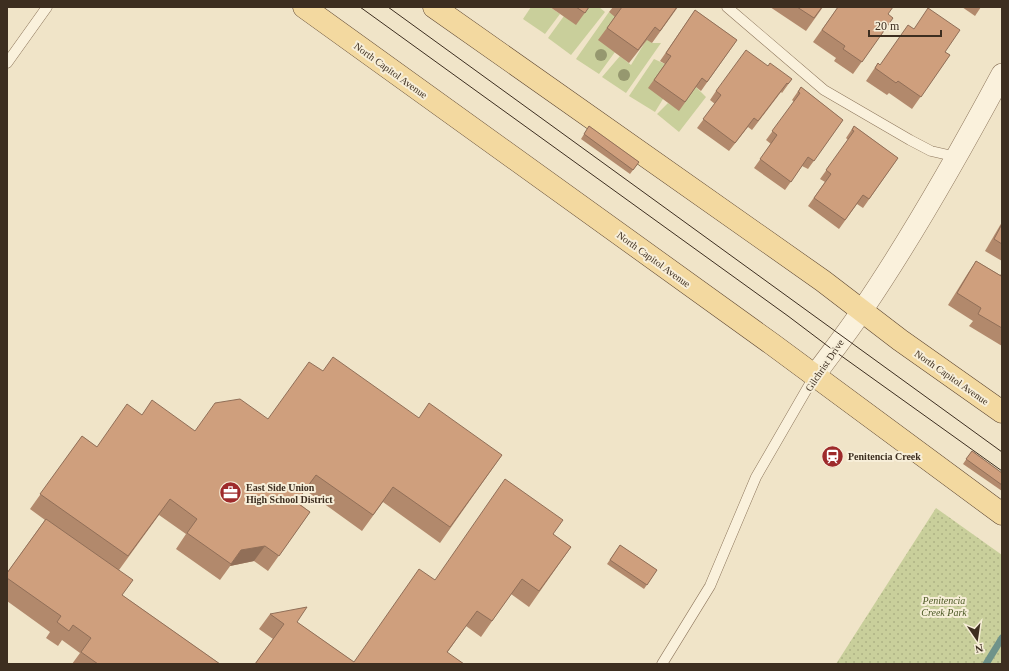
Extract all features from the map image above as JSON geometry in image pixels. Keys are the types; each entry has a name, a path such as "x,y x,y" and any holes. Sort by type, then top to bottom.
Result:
{"main road":[{"name":"North Capitol Avenue","path":"304,7 815,375 1002,514"},
{"name":"North Capitol Avenue","path":"434,7 863,310 900,340 1002,412"}],"street":[{"name":"Gilchrist Drive","path":"815,375 863,310 956,157 1002,74"}],"lane":[{"path":"7,63 47,7"},
{"path":"727,7 824,90 932,151 956,157"},
{"name":"Gilchrist Drive","path":"662,664 710,586 756,477 815,375"}],"green space":[{"path":"531,7 550,7 560,14 545,34 523,19"},
{"path":"589,7 599,7 605,12 571,55 548,38 564,16"},
{"path":"609,12 616,17 599,40 615,52 599,74 576,59"},
{"path":"647,39 652,43 661,43 626,93 602,77 620,56 631,65"},
{"path":"654,59 665,64 663,99 655,112 629,96"},
{"path":"696,87 706,97 679,132 657,114 668,103 679,110"},
{"name":"Penitencia Creek Park","path":"936,508 1002,555 1002,664 836,664"}],"building":[{"path":"576,7 589,7 585,13"},
{"path":"622,7 677,7 660,31 655,27 638,50 607,28"},
{"path":"797,7 822,7 814,18"},
{"path":"838,7 893,7 888,14 893,18 862,62 843,49 845,46 822,30"},
{"path":"928,8 960,30 945,52 950,55 921,97 898,81 896,83 875,68 878,63 880,65 908,25 914,29"},
{"path":"695,10 737,40 707,82 702,78 685,102 654,80 671,56 666,53"},
{"path":"746,50 768,66 770,63 792,79 788,84 787,83 758,121 754,118 735,143 703,119 721,95 716,91"},
{"path":"801,87 843,120 814,161 808,157 791,182 760,159 777,135 772,131 800,93 798,92"},
{"path":"589,126 639,162 633,170 584,134"},
{"path":"854,126 898,158 869,199 863,195 845,220 814,198 831,174 826,170 854,131 852,130"},
{"path":"1002,224 1002,244 994,239"},
{"path":"976,261 1001,276 1002,273 1002,328 978,314 981,308 957,293"},
{"path":"333,357 419,418 429,403 502,455 450,527 393,487 373,515 316,475 296,502 310,512 279,556 265,546 241,550 231,564 187,533 197,519 170,499 128,556 40,494 82,436 97,447 127,404 142,415 152,400 195,431 215,403 240,399 268,419 309,362 323,371"},
{"path":"972,451 1002,473 1002,485 966,459"},
{"path":"505,479 563,520 553,534 571,547 539,591 522,579 492,621 477,611 447,652 464,664 255,664 284,624 270,614 307,607 297,622 354,662 419,569 435,580"},
{"path":"46,519 133,580 122,595 220,664 98,664 81,652 91,638 73,625 69,631 57,622 61,616 7,578 7,573"},
{"path":"620,545 657,570 647,585 610,560"}],"waterway":[{"path":"986,664 1002,638"}],"tram line":[{"path":"360,7 1002,471"},
{"path":"388,7 1002,452"}],"place":[{"name":"Penitencia Creek","path":"833,456"},
{"name":"East Side Union High School District","path":"231,493"}]}
